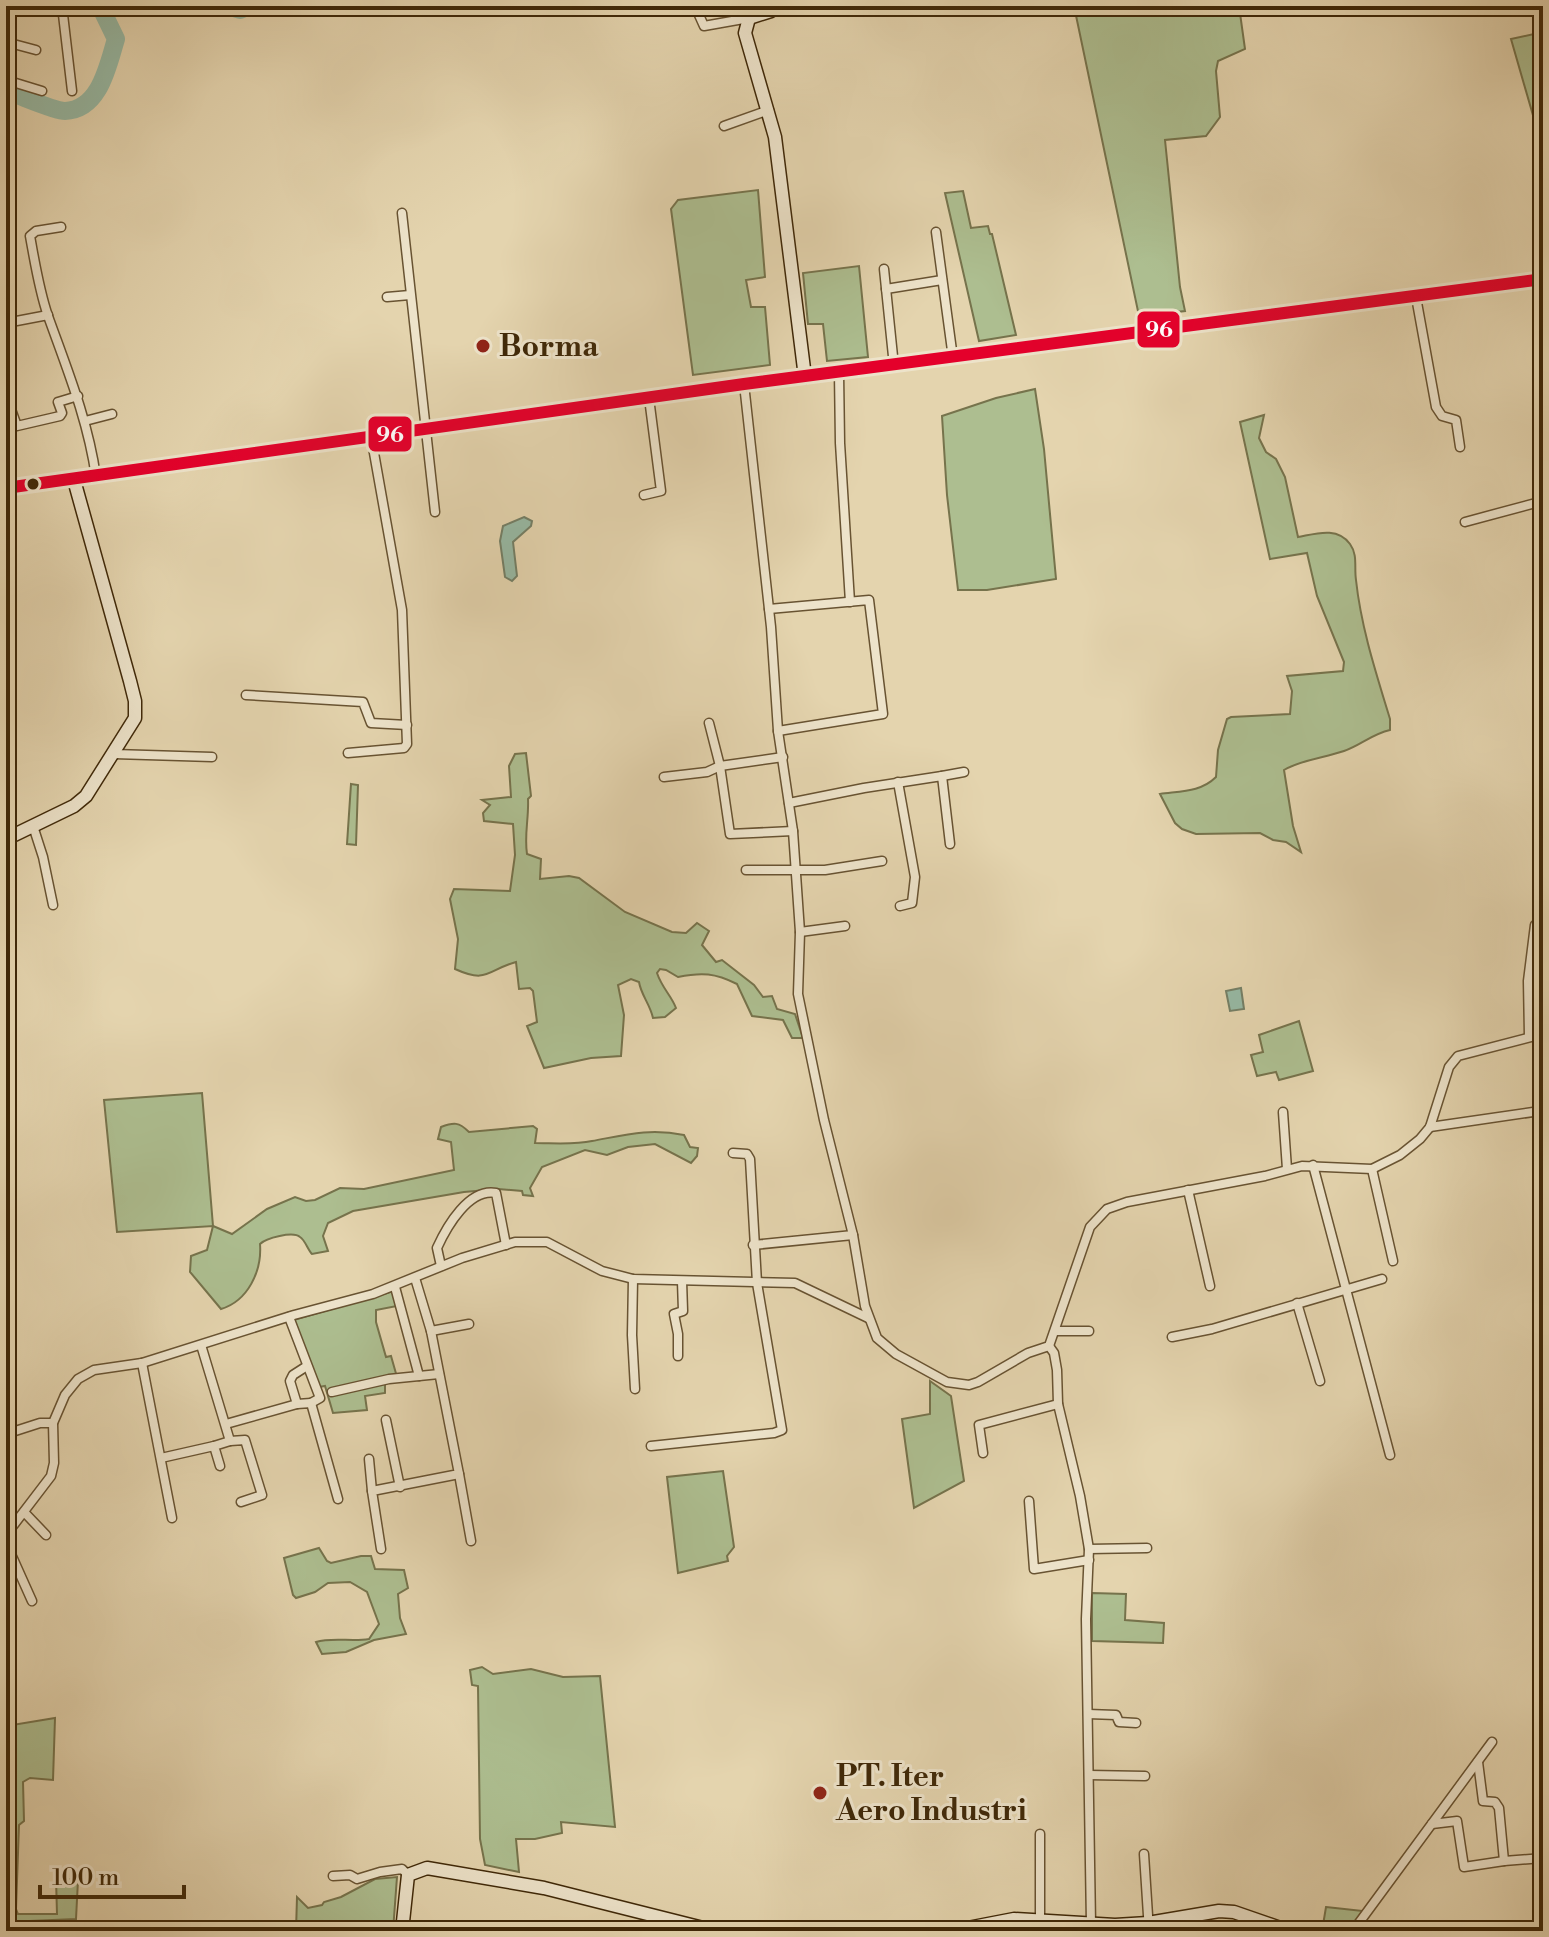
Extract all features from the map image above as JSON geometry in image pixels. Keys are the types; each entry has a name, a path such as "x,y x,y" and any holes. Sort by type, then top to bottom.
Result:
{"main road":[{"path":"6,488 744,384 1543,279"}],"street":[{"path":"62,6 72,91"},
{"path":"695,6 704,26 749,18 777,6"},
{"path":"749,18 745,33 769,110 782,187 805,377"},
{"path":"6,42 36,50"},
{"path":"6,80 42,91"},
{"path":"724,126 769,110"},
{"path":"402,213 435,512"},
{"path":"61,227 36,231 30,236 48,315 85,421 96,477"},
{"path":"936,232 953,358"},
{"path":"884,269 894,366"},
{"path":"886,289 942,280"},
{"path":"387,297 410,295"},
{"path":"1416,297 1436,407 1442,416 1456,419 1460,447"},
{"path":"6,323 48,315"},
{"path":"839,373 850,602"},
{"path":"744,384 769,609 778,731 793,831 800,932 798,994 824,1120 853,1235 868,1318 877,1338 889,1349 958,1385 978,1382 1031,1352 1049,1346 1090,1227 1100,1214 1127,1202 1287,1169 1313,1165 1372,1169 1410,1148 1430,1127 1449,1067 1455,1059 1462,1054 1543,1034"},
{"path":"6,411 12,412 17,426 32,423 60,416 62,413 58,402 78,396"},
{"path":"644,495 661,491 649,398"},
{"path":"85,421 112,414"},
{"path":"348,753 404,748 407,744 402,610 371,436"},
{"path":"6,839 80,802 135,718 135,701 74,480"},
{"path":"1465,522 1543,501"},
{"path":"769,609 869,600 883,716 778,731"},
{"path":"246,695 363,702 371,723 407,725"},
{"path":"709,723 720,766 730,834 793,831"},
{"path":"114,754 212,757"},
{"path":"664,777 783,757"},
{"path":"789,803 964,772"},
{"path":"942,776 950,844"},
{"path":"898,782 915,884 912,903 900,906"},
{"path":"33,826 53,905"},
{"path":"746,870 825,870 882,861"},
{"path":"1529,1036 1531,955 1535,925 1543,920"},
{"path":"800,932 845,926"},
{"path":"1430,1127 1540,1111"},
{"path":"1283,1112 1287,1169"},
{"path":"651,1446 782,1430 757,1283 750,1159 747,1154 733,1153"},
{"path":"1313,1165 1390,1455"},
{"path":"1372,1169 1393,1261"},
{"path":"1188,1190 1210,1286"},
{"path":"441,1266 437,1248 446,1231 461,1210 485,1193 496,1193 506,1245"},
{"path":"753,1245 853,1235"},
{"path":"6,1535 53,1471 53,1423 65,1395 78,1379 94,1370 142,1363 395,1287 441,1266 515,1242 547,1242 602,1271 633,1279 795,1283 868,1318"},
{"path":"415,1278 431,1331 471,1541"},
{"path":"633,1279 635,1389"},
{"path":"1172,1337 1212,1329 1382,1279"},
{"path":"678,1356 674,1314 683,1311 682,1281"},
{"path":"395,1287 419,1376"},
{"path":"1297,1303 1320,1381"},
{"path":"226,1424 311,1403 320,1398 289,1317"},
{"path":"431,1331 469,1324"},
{"path":"1056,1331 1089,1331"},
{"path":"201,1345 230,1441"},
{"path":"1049,1346 1054,1353 1058,1404 1078,1484 1089,1549 1086,1619 1091,1924"},
{"path":"142,1363 172,1518"},
{"path":"297,1404 290,1381 293,1375 307,1366"},
{"path":"332,1392 439,1374"},
{"path":"311,1403 338,1499"},
{"path":"983,1453 979,1425 1058,1404"},
{"path":"386,1420 400,1487"},
{"path":"9,1433 40,1423 53,1423"},
{"path":"161,1458 244,1439 262,1495 241,1502"},
{"path":"214,1446 220,1466"},
{"path":"369,1459 381,1549"},
{"path":"372,1491 459,1474"},
{"path":"1029,1501 1034,1569 1089,1560"},
{"path":"24,1512 46,1535"},
{"path":"6,1543 32,1601"},
{"path":"1089,1549 1147,1548"},
{"path":"1088,1714 1116,1715 1119,1722 1136,1723"},
{"path":"1353,1931 1492,1742"},
{"path":"1478,1761 1483,1801 1495,1802 1499,1808 1504,1861"},
{"path":"1089,1775 1145,1776"},
{"path":"1431,1824 1457,1821 1464,1867 1543,1858"},
{"path":"1040,1834 1040,1921"},
{"path":"1144,1854 1149,1927"},
{"path":"408,1875 427,1868 455,1871 572,1894 715,1931"},
{"path":"333,1876 350,1875 357,1879 402,1869 408,1875"},
{"path":"402,1931 408,1875"},
{"path":"952,1931 1014,1919 1067,1927 1091,1924 1149,1927 1219,1911 1234,1912 1289,1931"}],"shaded area":[{"path":"1074,6 1239,6 1245,49 1218,61 1220,117 1206,136 1165,140 1185,311 1139,316"},
{"path":"1543,32 1543,150 1511,39"},
{"path":"758,190 765,277 746,280 751,307 765,307 770,365 693,375 671,209 678,200"},
{"path":"963,191 971,228 988,226 992,234 1016,335 979,341 945,193"},
{"path":"859,266 868,357 827,361 823,324 808,324 803,273"},
{"path":"1035,389 1056,579 987,590 958,590 942,416"},
{"path":"1264,415 1259,438 1266,452 1276,459 1285,477 1298,537 1332,533 1345,538 1352,548 1365,633 1390,719 1390,730 1344,751 1284,770 1293,826 1301,852 1286,842 1260,833 1196,834 1182,829 1175,823 1160,794 1197,788 1216,777 1218,750 1227,719 1290,714 1292,691 1287,676 1343,671 1344,662 1317,596 1307,553 1270,559 1240,422"},
{"path":"524,517 532,521 531,526 513,542 517,576 512,581 505,577 500,541 503,526"},
{"path":"526,753 531,796 528,799 527,854 541,859 540,879 579,878 625,912 672,932 686,933 697,923 709,931 702,945 716,962 722,960 754,985 763,997 772,996 777,1009 795,1014 803,1038 792,1038 783,1020 752,1016 737,984 708,974 678,977 660,969 657,973 659,978 676,1008 665,1017 653,1018 639,982 631,979 618,985 624,1015 621,1056 591,1058 544,1068 527,1026 537,1022 533,991 530,988 519,989 516,962 481,975 455,969 458,939 450,899 454,889 510,891 515,855 513,824 484,821 483,813 490,805 482,800 511,797 509,766 515,754"},
{"path":"351,784 358,785 356,845 347,844"},
{"path":"1241,988 1244,1009 1230,1011 1226,991"},
{"path":"1299,1021 1313,1071 1279,1080 1276,1072 1257,1076 1251,1055 1263,1052 1259,1035"},
{"path":"202,1093 213,1226 117,1232 104,1100"},
{"path":"449,1124 459,1125 469,1132 533,1126 537,1129 535,1143 578,1143 637,1133 671,1133 684,1135 690,1147 698,1148 697,1156 691,1163 655,1144 628,1147 607,1155 585,1150 542,1167 530,1188 533,1196 523,1195 522,1191 498,1189 353,1211 328,1223 323,1236 328,1251 312,1254 297,1235 273,1238 260,1244 259,1264 246,1292 221,1309 190,1272 191,1256 207,1250 213,1226 232,1234 267,1209 295,1197 315,1200 340,1188 364,1189 454,1170 451,1142 438,1139 441,1127"},
{"path":"394,1291 397,1306 376,1310 376,1322 386,1357 391,1356 397,1377 385,1378 385,1393 365,1396 367,1410 333,1413 325,1386 313,1388 290,1321"},
{"path":"930,1381 951,1396 964,1481 914,1508 902,1419 930,1414"},
{"path":"723,1471 734,1547 727,1556 728,1561 678,1573 667,1477"},
{"path":"319,1548 331,1563 371,1556 375,1569 404,1570 408,1588 398,1594 400,1618 406,1634 374,1640 346,1652 322,1654 316,1642 369,1639 379,1624 367,1592 350,1582 328,1583 315,1592 296,1598 293,1595 284,1558"},
{"path":"1092,1593 1126,1594 1125,1620 1164,1623 1163,1643 1092,1641"},
{"path":"482,1667 493,1674 531,1669 563,1677 600,1676 615,1827 561,1822 562,1833 535,1839 516,1839 519,1872 485,1865 480,1839 478,1686 472,1685 470,1670"},
{"path":"55,1718 53,1780 30,1778 23,1782 24,1821 19,1825 16,1909 18,1914 57,1914 56,1878 78,1880 76,1919 6,1922 6,1726"},
{"path":"397,1877 393,1931 296,1931 297,1897 308,1908 341,1897 375,1879"},
{"path":"1326,1907 1363,1911 1348,1931 1322,1931"}],"waterway":[{"path":"6,91 65,111 87,103 106,73 116,39 100,6"},
{"path":"227,6 240,10 249,6"}],"transit line":[{"name":"96","path":"6,488 744,384 1543,279"}],"place":[{"name":"Borma","path":"483,346"},
{"name":"PT. Iter Aero Industri","path":"820,1793"}]}
